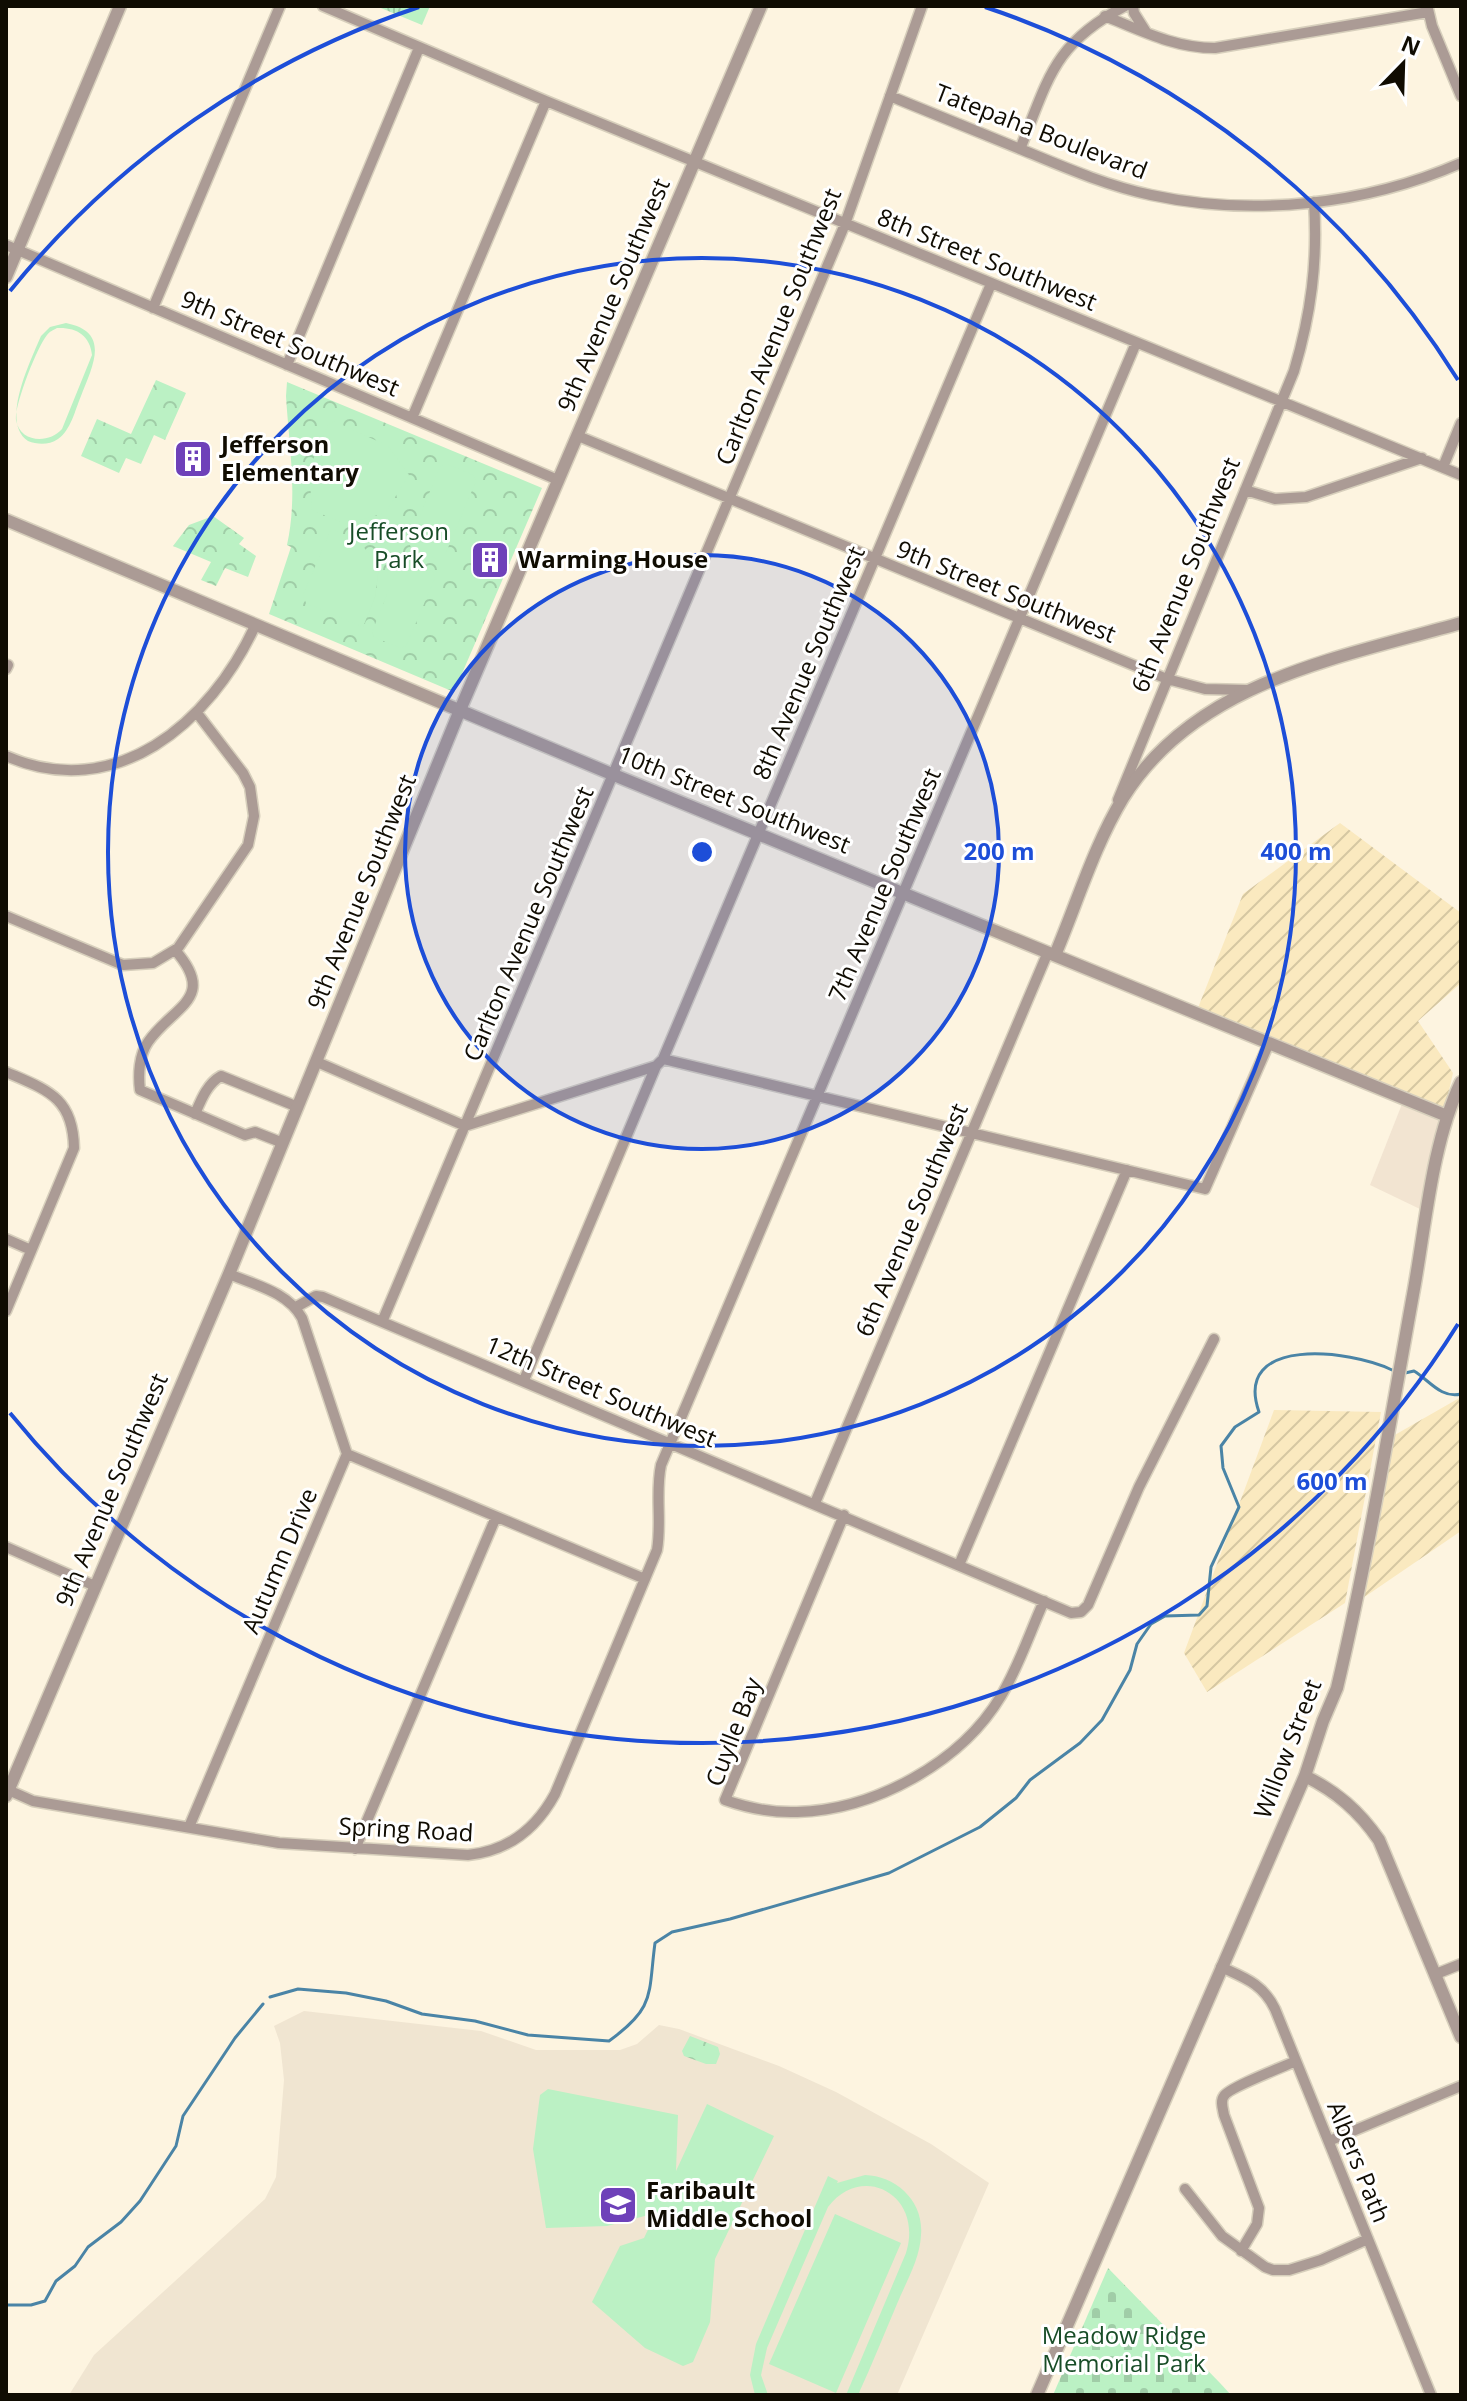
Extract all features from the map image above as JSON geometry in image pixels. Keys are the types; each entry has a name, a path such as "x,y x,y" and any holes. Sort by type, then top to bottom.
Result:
{"street":[{"path":"6,277 12,248 120,6"},
{"path":"153,308 280,6"},
{"name":"8th Street Southwest","path":"323,6 546,101 1461,475"},
{"name":"9th Avenue Southwest","path":"7,1792 229,1274 460,710 761,6"},
{"name":"Carlton Avenue Southwest","path":"382,1322 845,224 922,6"},
{"path":"1020,149 1060,56 1088,27 1125,6"},
{"path":"1133,6 1147,33"},
{"path":"1105,16 1191,48 1215,48 1428,9 1461,96"},
{"path":"287,365 419,48"},
{"name":"Tatepaha Boulevard","path":"890,96 1112,185 1151,195 1232,205 1314,202 1401,185 1461,163"},
{"path":"412,418 546,101"},
{"name":"6th Avenue Southwest","path":"815,1503 1109,824 1294,371 1312,304 1316,248 1314,202"},
{"name":"9th Street Southwest","path":"12,248 558,480"},
{"name":"8th Avenue Southwest","path":"524,1380 991,284"},
{"name":"7th Avenue Southwest","path":"670,1444 1136,343"},
{"path":"1443,467 1461,423"},
{"name":"9th Street Southwest","path":"578,436 1167,679 1205,689 1247,690"},
{"path":"1245,490 1275,499 1306,497 1422,458"},
{"name":"10th Street Southwest","path":"6,520 614,775 1447,1116"},
{"path":"1109,824 1125,796 1167,745 1218,706 1291,672 1461,623"},
{"path":"6,756 38,768 62,772 111,767 133,758 197,713 233,669 255,626"},
{"path":"6,916 123,965 153,963 175,950 188,936 248,845 254,816 250,787 243,773 197,713"},
{"path":"175,950 192,972 192,986 186,1004 147,1043 139,1068 140,1090 245,1135 255,1132 283,1143"},
{"path":"317,1062 465,1126 659,1062 817,1096 1205,1189 1269,1043"},
{"path":"6,1072 50,1091 71,1121 74,1148 6,1311"},
{"path":"195,1114 203,1095 221,1076 298,1107"},
{"name":"Willow Street","path":"1037,2395 1305,1776 1337,1688 1447,1116 1461,1082"},
{"path":"1127,1170 959,1565 1071,1613 1081,1612 1088,1605 1139,1487 1214,1339"},
{"path":"6,1239 31,1250"},
{"path":"229,1274 287,1299 296,1307 347,1454 645,1579"},
{"name":"12th Street Southwest","path":"296,1307 316,1296 323,1297 959,1565"},
{"name":"Spring Road","path":"7,1792 33,1801 279,1843 468,1855 483,1854 514,1841 533,1826 555,1794 657,1550 661,1527 658,1478 670,1444"},
{"name":"Autumn Drive","path":"189,1827 347,1454"},
{"name":"Cuylle Bay","path":"844,1515 725,1800 773,1812 822,1810 846,1805 923,1773 966,1740 1001,1696 1044,1601"},
{"path":"355,1849 496,1517"},
{"path":"6,1547 95,1586"},
{"path":"1305,1776 1347,1802 1379,1840 1461,2037"},
{"path":"1436,1974 1461,1964"},
{"name":"Albers Path","path":"1221,1967 1253,1981 1263,1989 1275,2009 1431,2395"},
{"path":"1241,2251 1257,2224 1259,2208 1227,2125 1222,2099 1235,2087 1296,2061"},
{"path":"1329,2141 1461,2086"},
{"path":"1185,2189 1222,2236 1265,2267 1289,2270 1368,2239"}],"shaded area":[{"path":"1340,823 1461,913 1461,983 1418,1021 1453,1073 1442,1121 1194,1018 1243,894"},
{"path":"1402,1104 1442,1121 1422,1210 1370,1185"},
{"path":"1461,1397 1461,1531 1363,1598 1393,1436"},
{"path":"1274,1410 1381,1412 1345,1603 1207,1692 1184,1653"},
{"name":"Faribault Middle School","path":"304,2011 481,2031 536,2050 620,2050 637,2044 659,2025 679,2029 779,2066 836,2092 931,2144 989,2183 897,2395 69,2395 94,2355 265,2199 276,2177 284,2080 280,2043 274,2026"}],"green space":[{"path":"376,6 430,6 422,25"},
{"path":"66,323 80,328 94,342 95,352 90,374 66,430 55,441 40,444 28,441 19,428 36,439 50,437 62,429 92,355 85,337 76,331 57,328 50,332 32,363 17,411 20,392 30,361 41,336 50,327"},
{"path":"156,380 186,393 165,440 154,435 141,464 126,458 119,473 81,456 97,419 131,434"},
{"name":"Jefferson Park","path":"287,382 542,488 454,692 269,614 291,547 287,545 292,489"},
{"path":"334,421 388,446 409,475 385,513 345,524 312,510 309,469 328,425"},
{"path":"447,464 473,475 476,481 445,555 437,559 411,548 409,542 440,467"},
{"path":"213,516 244,538 239,544 256,556 248,577 225,568 216,586 201,580 211,562 173,546 189,525"},
{"path":"331,529 359,541 379,567 375,597 363,627 306,603 303,595"},
{"path":"406,561 433,572 435,578 406,646 400,648 374,637 372,632 399,564"},
{"path":"690,2036 718,2047 720,2054 716,2064 706,2064 684,2056 682,2051"},
{"path":"548,2089 678,2115 676,2171 707,2104 774,2136 715,2259 710,2322 693,2362 683,2366 645,2348 592,2302 620,2246 644,2238 656,2213 607,2226 546,2228 533,2149 540,2095"},
{"path":"865,2175 887,2180 906,2193 918,2211 921,2235 912,2270 858,2395 846,2395 906,2253 909,2233 906,2215 898,2201 886,2191 872,2186 857,2187 842,2194 828,2207 767,2348 761,2375 768,2395 755,2395 750,2375 756,2344 828,2176 837,2183"},
{"path":"835,2214 901,2243 836,2393 769,2364"},
{"name":"Meadow Ridge Memorial Park","path":"1108,2268 1220,2383 1231,2395 1053,2395"}],"waterway":[{"path":"270,1997 298,1989 346,1993 386,2001 422,2014 475,2021 528,2035 609,2041 642,2009 650,1988 655,1943 672,1932 730,1919 889,1873 980,1827 1016,1798 1030,1780 1080,1743 1102,1720 1130,1670 1137,1644 1151,1624 1165,1616 1199,1615 1207,1606 1211,1567 1239,1507 1223,1468 1221,1446 1235,1427 1259,1412 1255,1387 1263,1370 1278,1360 1325,1354 1350,1357 1392,1370"},
{"path":"1405,1373 1414,1371 1447,1394 1461,1394"},
{"path":"6,2305 31,2305 45,2301 56,2281 75,2266 88,2247 121,2222 140,2201 176,2146 183,2116 235,2038 263,2004"}],"place":[{"name":"Jefferson Elementary","path":"193,459"},
{"name":"Warming House","path":"490,560"},
{"name":"Faribault Middle School","path":"618,2205"}]}
